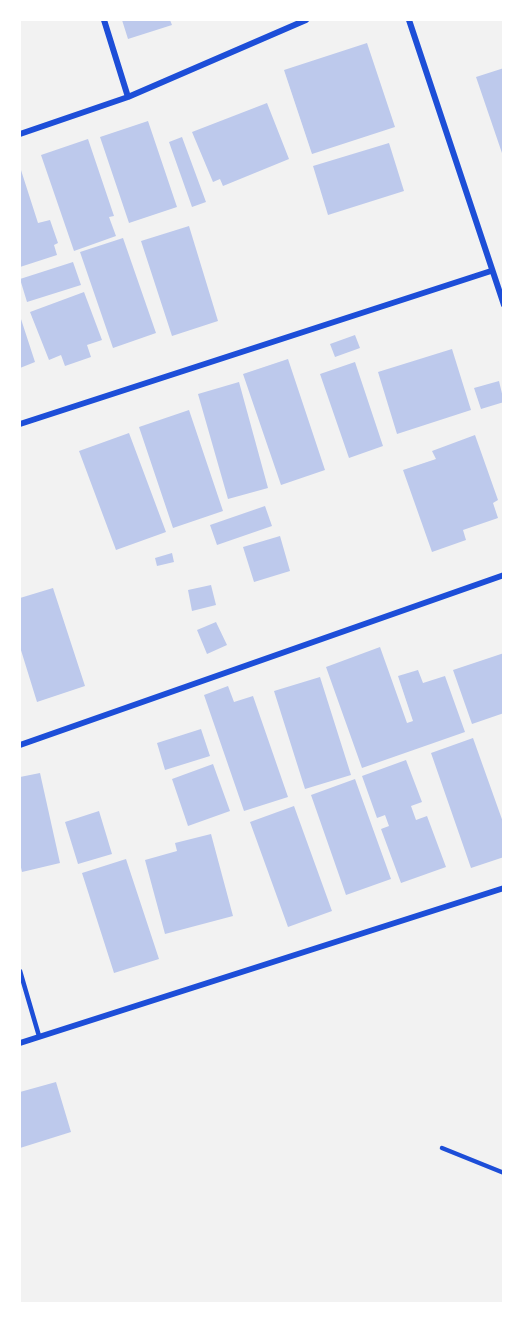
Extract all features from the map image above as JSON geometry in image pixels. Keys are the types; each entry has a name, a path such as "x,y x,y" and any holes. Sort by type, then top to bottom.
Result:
{"street":[{"path":"104,20 129,97"},
{"path":"20,134 129,97 306,20"},
{"path":"409,20 504,305"},
{"path":"20,424 491,271"},
{"path":"20,745 504,576"},
{"path":"20,1043 504,888"}],"lane":[{"path":"20,971 39,1036"},
{"path":"442,1148 504,1173"}],"building":[{"path":"122,20 170,20 172,25 128,39"},
{"path":"367,43 395,127 312,154 284,70"},
{"path":"504,68 504,156 503,156 476,77"},
{"path":"267,103 289,159 223,186 220,179 213,182 192,132"},
{"path":"148,121 177,207 129,223 100,137"},
{"path":"182,137 206,202 192,207 169,142"},
{"path":"88,139 114,216 109,217 116,236 74,251 41,155"},
{"path":"389,143 404,191 328,215 313,166"},
{"path":"20,167 38,223 50,220 58,243 54,245 57,255 20,267"},
{"path":"189,226 218,321 172,336 141,241"},
{"path":"123,238 156,333 113,348 80,252"},
{"path":"73,262 81,285 27,302 20,279"},
{"path":"84,292 102,340 87,345 91,357 65,366 61,355 49,360 30,312"},
{"path":"20,316 35,362 20,368"},
{"path":"355,335 360,348 335,357 330,344"},
{"path":"452,349 471,410 397,434 378,372"},
{"path":"288,359 325,470 281,485 243,374"},
{"path":"355,362 383,446 349,458 320,374"},
{"path":"499,381 504,402 481,409 474,388"},
{"path":"239,382 268,488 228,499 198,394"},
{"path":"189,410 223,511 173,528 139,427"},
{"path":"129,433 166,532 116,550 79,451"},
{"path":"475,435 498,500 493,503 498,518 463,530 466,540 432,552 403,470 436,459 432,451"},
{"path":"265,506 272,526 217,545 210,525"},
{"path":"280,536 290,571 254,582 243,547"},
{"path":"172,553 174,562 157,566 155,558"},
{"path":"211,585 216,605 192,611 188,590"},
{"path":"53,588 85,686 37,702 20,647 20,598"},
{"path":"216,622 227,645 207,654 197,630"},
{"path":"380,647 407,723 413,721 398,676 418,670 423,683 445,676 465,732 362,768 326,667"},
{"path":"504,653 504,713 472,724 453,670"},
{"path":"320,677 351,775 305,789 274,691"},
{"path":"228,686 234,702 253,696 288,797 244,811 204,695"},
{"path":"201,729 210,756 165,770 157,743"},
{"path":"473,738 504,825 504,857 471,868 431,753"},
{"path":"406,760 422,802 411,806 416,820 427,816 446,867 401,883 381,829 389,826 385,815 377,818 362,776"},
{"path":"213,764 230,811 188,826 172,779"},
{"path":"40,773 60,863 22,872 20,863 20,777"},
{"path":"355,779 391,879 346,895 311,795"},
{"path":"294,806 332,911 288,927 250,822"},
{"path":"99,811 112,854 78,864 65,822"},
{"path":"211,834 233,916 165,934 145,860 177,851 175,843"},
{"path":"126,859 159,959 114,973 82,873"},
{"path":"56,1082 71,1132 20,1148 20,1092"}]}
